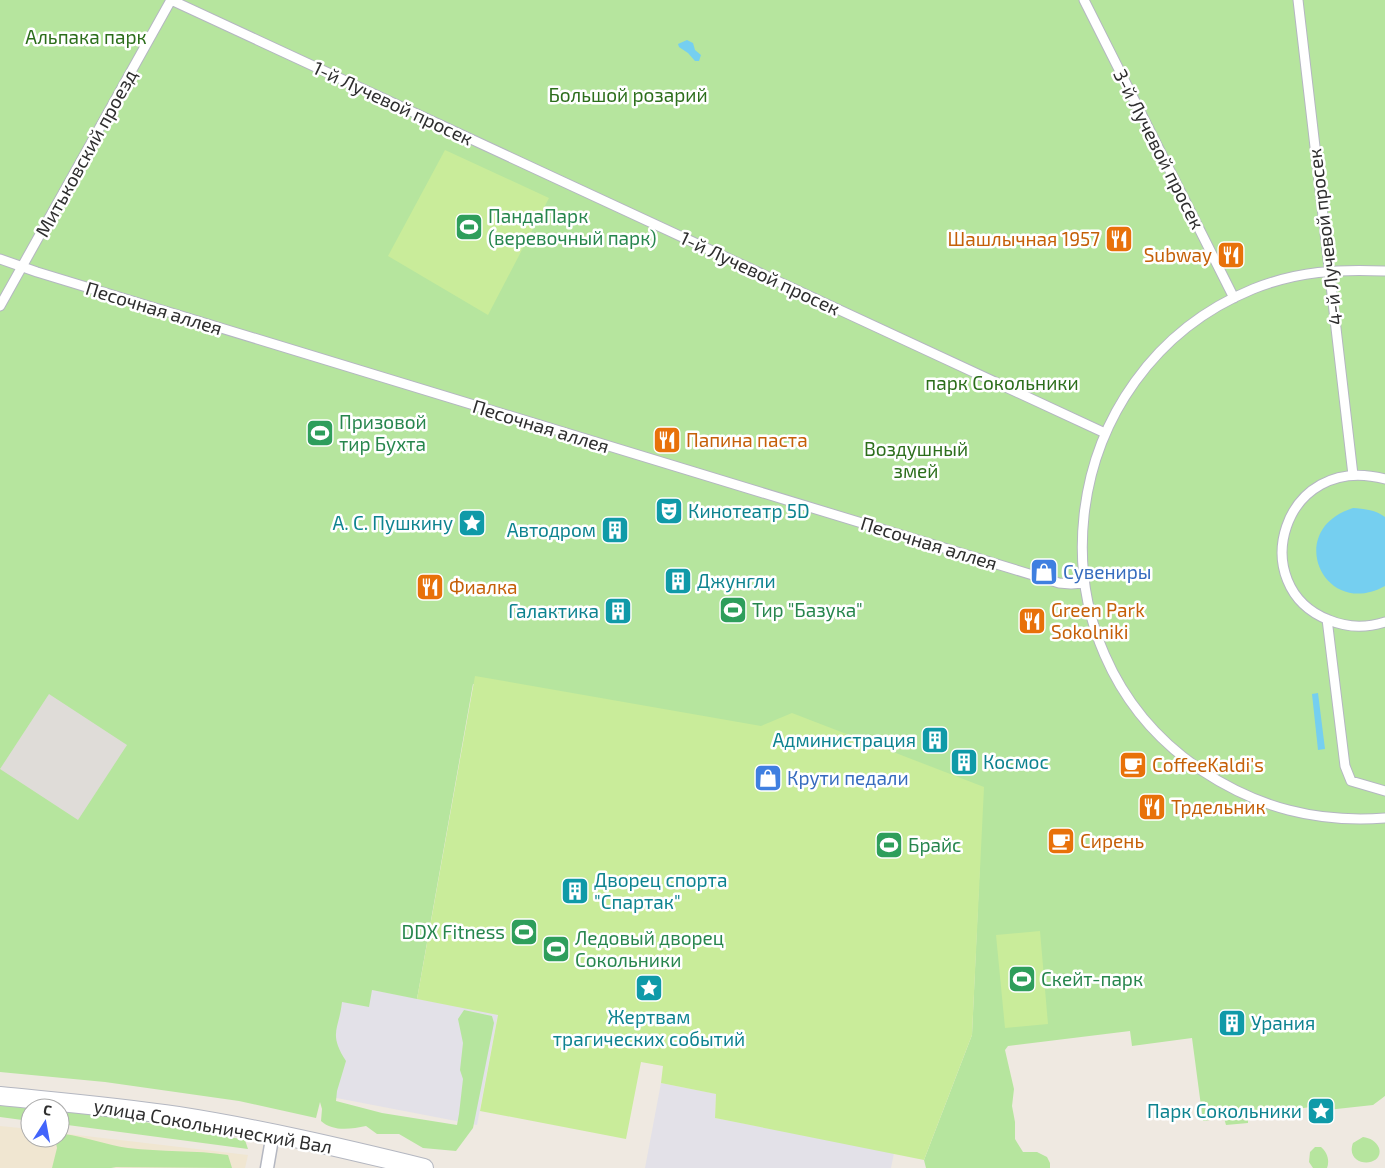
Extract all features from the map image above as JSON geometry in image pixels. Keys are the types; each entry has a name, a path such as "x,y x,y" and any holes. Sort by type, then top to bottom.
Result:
{"main road":[{"name":"улица Сокольнический Вал","path":"0,1096 179,1116 273,1133 424,1168"}],"street":[{"name":"Митьковский проезд","path":"0,306 171,0"},
{"name":"1-й Лучевой просек","path":"171,0 1105,433"},
{"name":"3-й Лучевой просек","path":"1084,0 1234,298"},
{"name":"4-й Лучевой просек","path":"1298,0 1353,475"},
{"name":"Песочная аллея","path":"0,259 1050,580 1071,584 1084,582"},
{"path":"1385,271 1329,270 1279,280 1234,298 1197,320 1163,349 1135,381 1121,402 1105,433 1092,469 1084,506 1082,544 1084,582 1095,627 1104,653 1121,685 1141,715 1166,742 1220,783 1252,799 1287,811 1323,818 1360,820 1385,818"},
{"path":"1385,479 1369,475 1337,477 1310,491 1292,513 1283,540 1282,555 1284,570 1290,584 1308,608 1327,620 1353,627 1371,626 1385,622"},
{"path":"1327,620 1345,766 1351,781 1385,791"},
{"path":"267,1168 273,1133"}],"shaded area":[{"path":"49,694 127,745 78,820 0,769"},
{"path":"372,990 498,1014 477,1125 321,1095 339,1001"},
{"path":"661,1083 716,1094 715,1118 894,1153 891,1168 645,1168"},
{"path":"0,1126 20,1128 20,1148 70,1148 70,1134 248,1155 245,1168 0,1168"}],"green space":[{"name":"парк Сокольники","path":"0,0 1385,0 1385,1096 1373,1105 1318,1111 1317,1106 1297,1109 1293,1115 1248,1120 1248,1123 1226,1125 1224,1118 1203,1121 1192,1038 1132,1046 1130,1031 1008,1046 1005,1050 1014,1089 1012,1106 1015,1122 1015,1139 1023,1152 1037,1152 1047,1157 1050,1168 926,1168 924,1160 972,1035 980,859 975,839 765,732 473,684 417,999 372,990 369,1007 342,1002 336,1032 337,1044 346,1061 336,1101 382,1113 457,1125 463,1079 460,1070 463,1043 458,1019 464,1010 492,1016 494,1023 473,1128 456,1151 423,1148 399,1134 377,1134 366,1126 348,1129 331,1127 321,1121 322,1109 320,1102 316,1118 239,1101 105,1082 0,1072"},
{"name":"ПандаПарк (веревочный парк)","path":"445,150 549,198 488,315 388,256"},
{"path":"475,676 761,726 792,713 984,787 972,1035 924,1160 715,1118 716,1094 661,1083 663,1066 641,1062 626,1139 480,1111 498,1015 417,999"},
{"name":"Скейт-парк","path":"1040,931 1048,1024 1005,1028 996,935"},
{"path":"0,1103 20,1104 20,1120 0,1117"},
{"path":"70,1109 123,1116 149,1123 212,1134 219,1132 225,1136 245,1140 248,1149 70,1125"},
{"path":"70,1135 128,1148 228,1155 232,1168 116,1167 52,1168 57,1148 70,1148"},
{"path":"1363,1137 1372,1140 1379,1148 1379,1155 1371,1162 1359,1161 1354,1157 1352,1151 1353,1143"},
{"path":"1315,1147 1321,1147 1325,1151 1328,1159 1327,1168 1313,1168 1309,1162 1310,1152"}],"water":[{"path":"687,40 693,43 695,50 701,55 699,61 695,61 679,47 678,44"},
{"path":"1353,508 1374,511 1385,517 1385,586 1363,593 1344,591 1330,582 1320,568 1316,551 1320,534 1332,519"},
{"path":"1318,693 1325,749 1318,750 1312,694"}],"place":[{"name":"ПандаПарк (веревочный парк)","path":"469,227"},
{"name":"Шашлычная 1957","path":"1119,239"},
{"name":"Subway","path":"1231,255"},
{"name":"Призовой тир Бухта","path":"320,433"},
{"name":"Папина паста","path":"667,440"},
{"name":"Кинотеатр 5D","path":"669,511"},
{"name":"А. С. Пушкину","path":"472,523"},
{"name":"Автодром","path":"615,530"},
{"name":"Сувениры","path":"1044,572"},
{"name":"Джунгли","path":"678,581"},
{"name":"Фиалка","path":"430,587"},
{"name":"Тир \"Базука\"","path":"733,610"},
{"name":"Галактика","path":"618,611"},
{"name":"Green Park Sokolniki","path":"1032,621"},
{"name":"Администрация","path":"935,740"},
{"name":"Космос","path":"964,762"},
{"name":"CoffeeKaldi's","path":"1133,765"},
{"name":"Крути педали","path":"768,778"},
{"name":"Трдельник","path":"1152,807"},
{"name":"Сирень","path":"1061,841"},
{"name":"Брайс","path":"889,845"},
{"name":"Дворец спорта \"Спартак\"","path":"575,891"},
{"name":"DDX Fitness","path":"524,932"},
{"name":"Ледовый дворец Сокольники","path":"556,949"},
{"name":"Скейт-парк","path":"1022,979"},
{"name":"Жертвам трагических событий","path":"649,988"},
{"name":"Урания","path":"1232,1023"},
{"name":"Парк Сокольники","path":"1321,1111"}],"park label":[{"name":"Альпака парк","path":"86,37"},
{"name":"Большой розарий","path":"628,95"},
{"name":"Воздушный змей","path":"916,460"}]}
